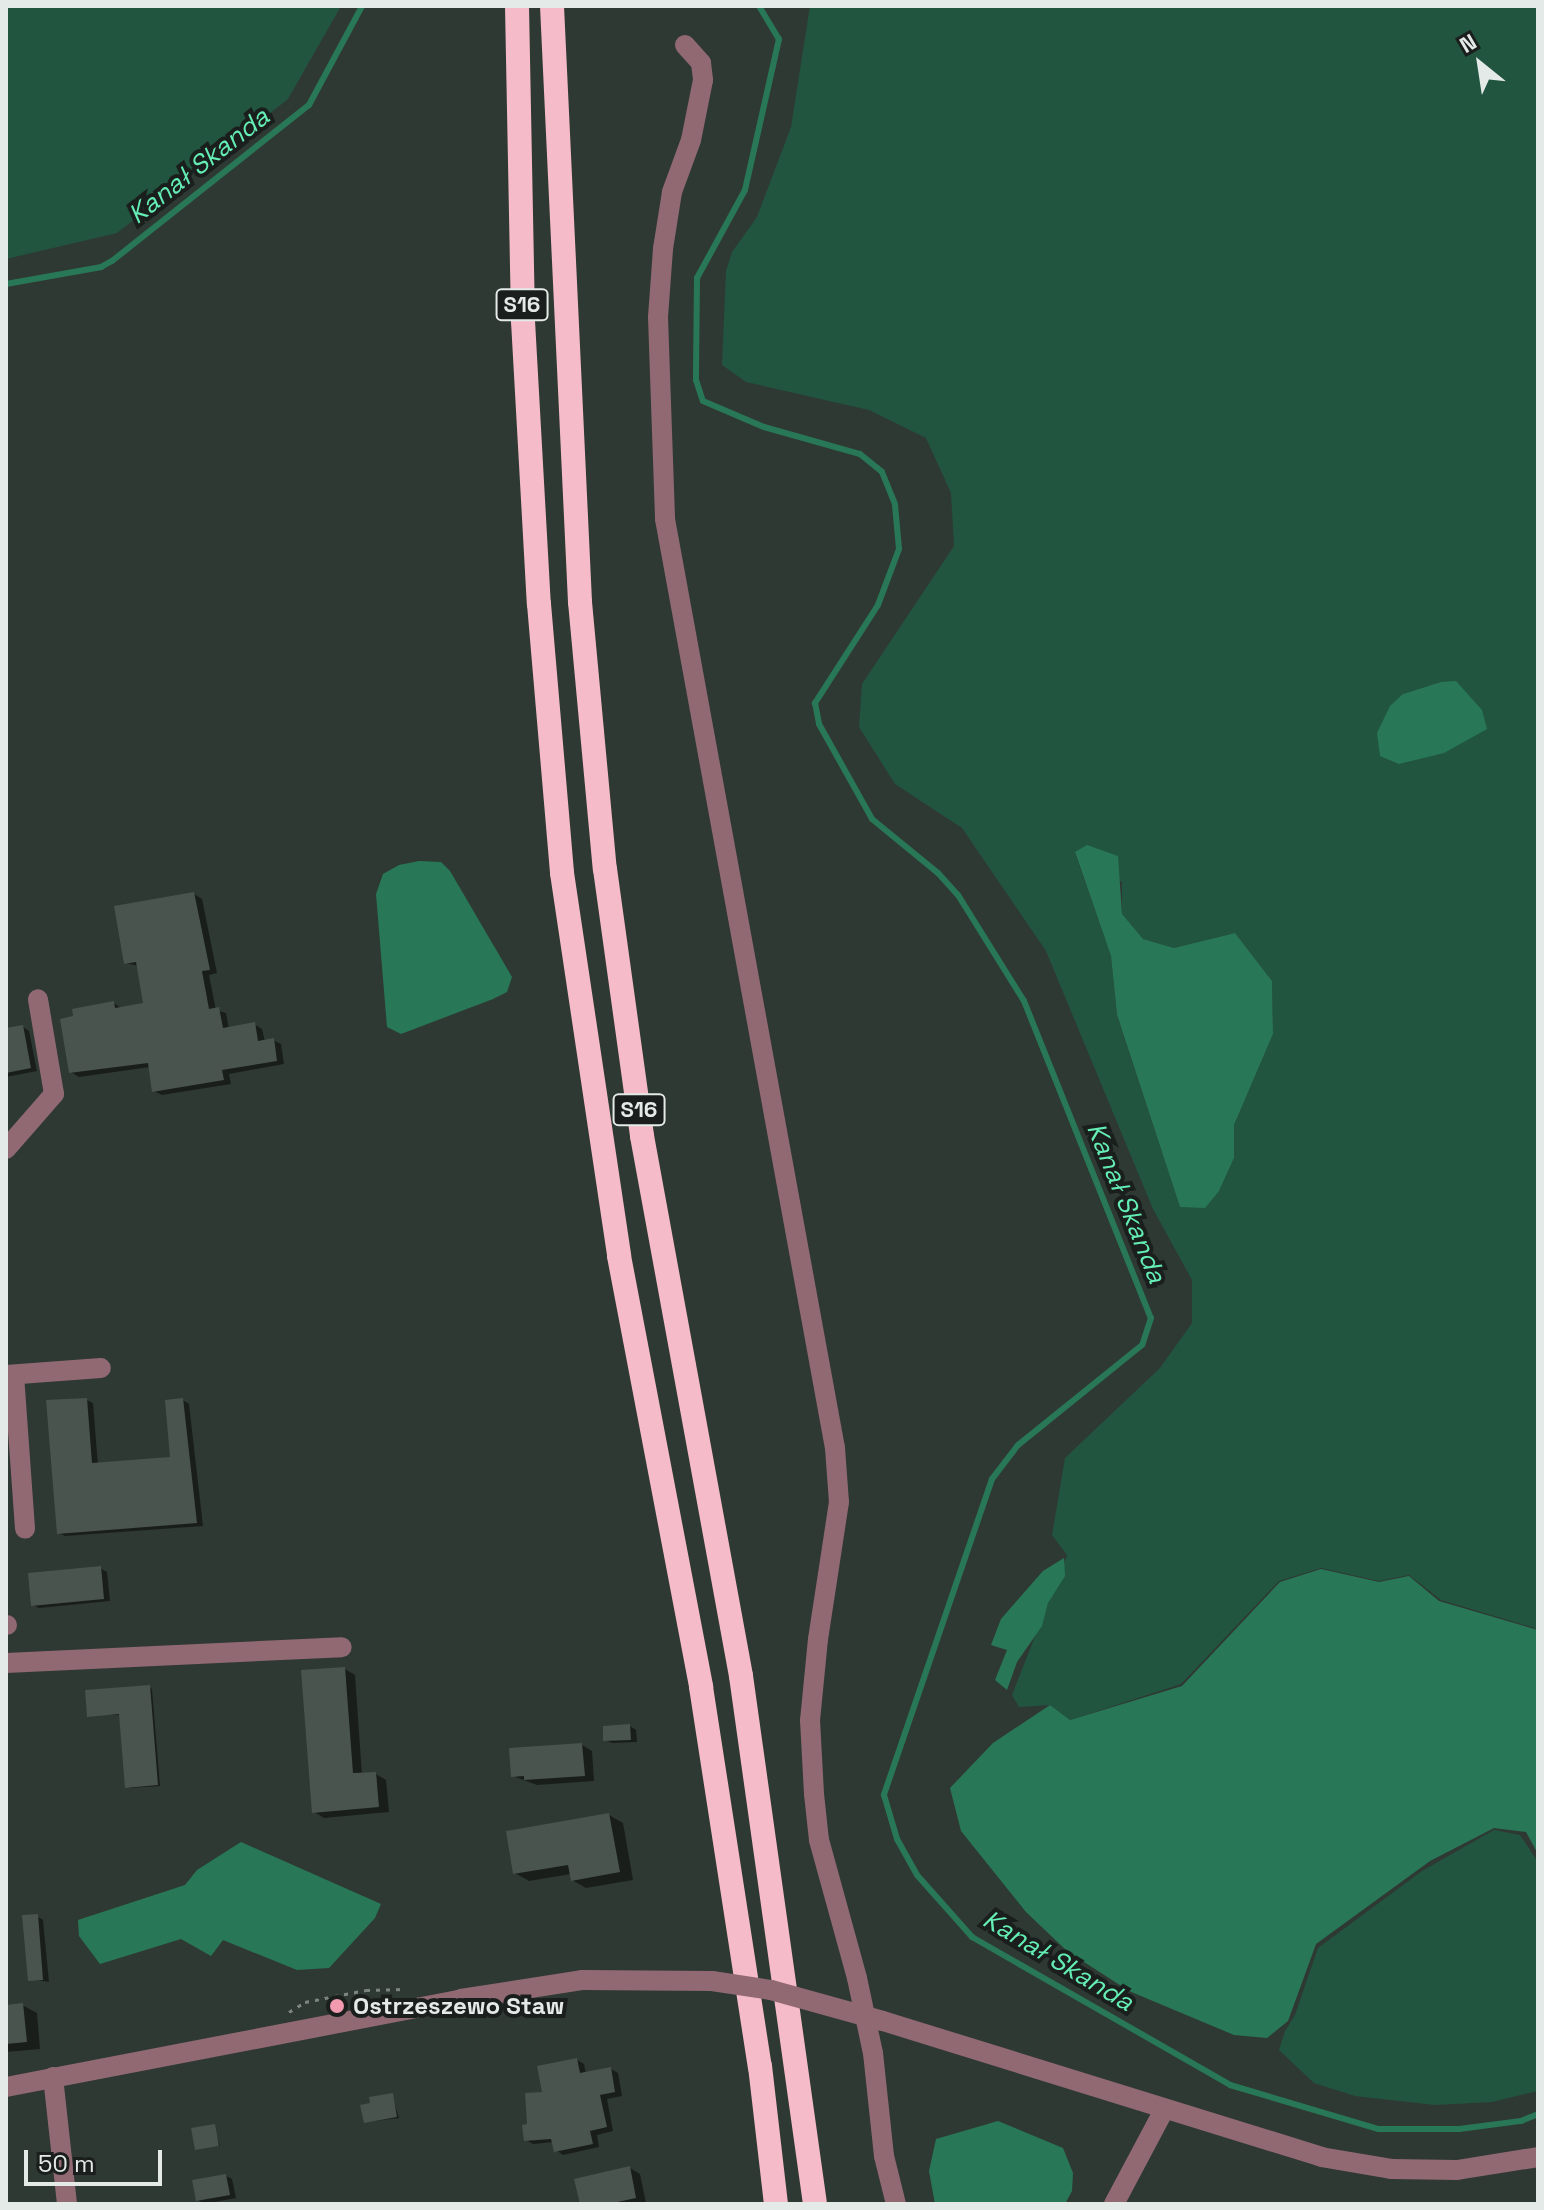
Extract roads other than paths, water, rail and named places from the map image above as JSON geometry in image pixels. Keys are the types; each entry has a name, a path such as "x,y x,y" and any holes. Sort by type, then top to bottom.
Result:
{"highway":[{"name":"S16","path":"517,6 524,337 539,604 562,873 619,1256 703,1703 758,2052 776,2204"},
{"name":"S16","path":"552,6 580,602 605,869 642,1136 741,1676 815,2204"}],"street":[{"path":"685,45 701,63 703,80 691,140 672,192 663,249 658,317 665,519 835,1448 839,1502 818,1639 810,1720 814,1794 819,1840 870,2038 884,2156 896,2204"},
{"path":"6,1149 54,1094 38,999"},
{"path":"25,1529 10,1375 101,1368"},
{"path":"6,1663 342,1647"},
{"path":"6,2087 461,1999 582,1980 712,1981 771,1990 883,2021 1321,2157 1391,2169 1457,2170 1538,2157"},
{"path":"53,2077 67,2204"},
{"path":"1114,2204 1164,2110"}],"waterway":[{"name":"Kanał Skanda","path":"6,284 101,267 112,261 309,105 362,6"},
{"name":"Kanał Skanda","path":"759,6 779,39 745,190 697,278 696,380 703,401 764,427 860,454 882,472 895,505 899,549 878,605 815,703 819,724 872,819 938,873 958,895 1024,1001 1151,1318 1142,1345 1018,1445 992,1479 884,1795 897,1839 917,1875 972,1937 1230,2085 1379,2129 1459,2129 1521,2121 1538,2114"}],"place":[{"name":"Ostrzeszewo Staw","path":"337,2006"}]}
